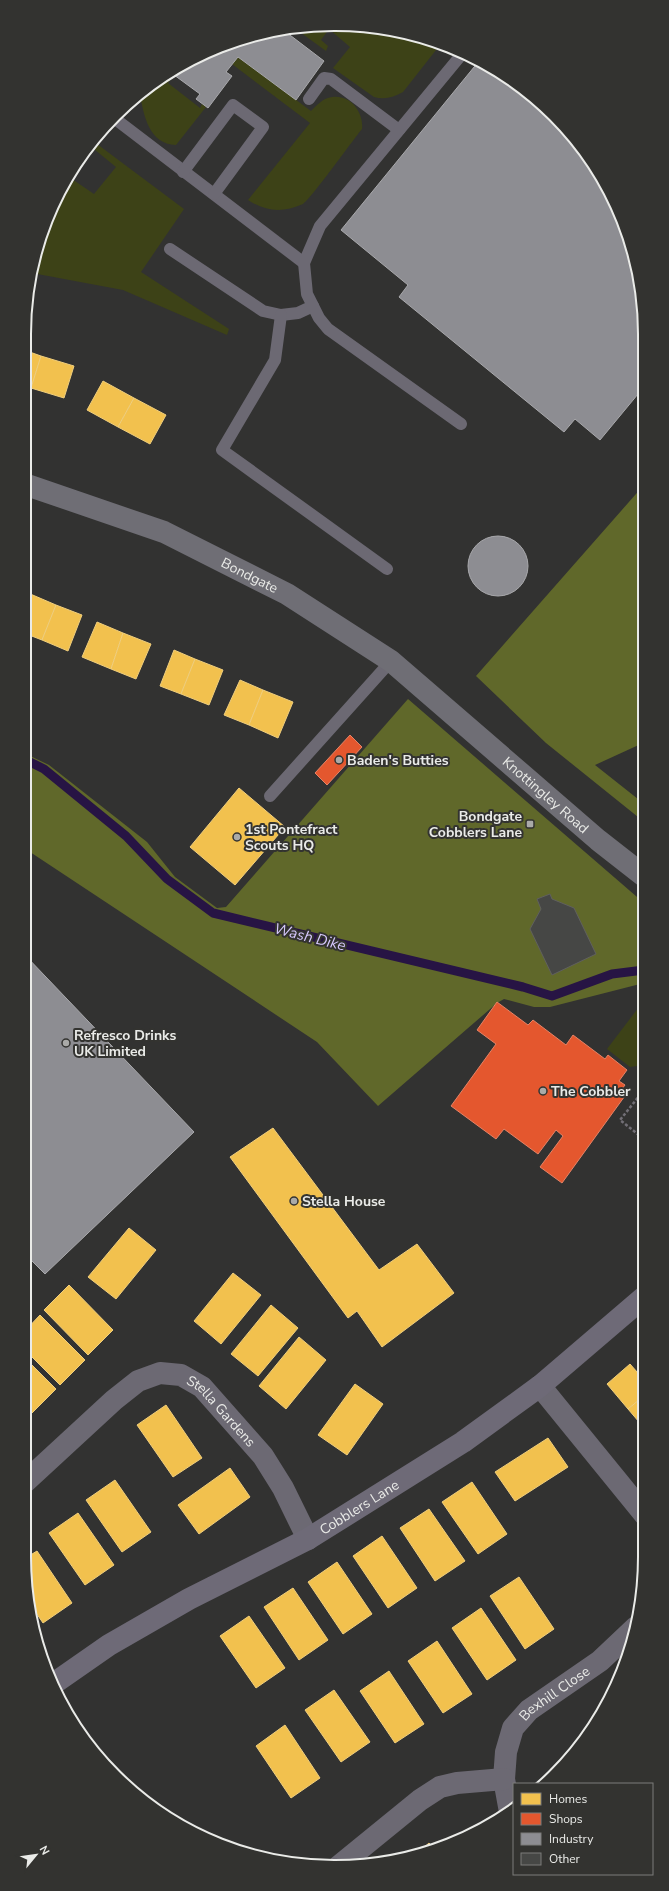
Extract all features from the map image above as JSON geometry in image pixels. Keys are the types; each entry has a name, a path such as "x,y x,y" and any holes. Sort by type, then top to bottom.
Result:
{"highway":[{"name":"Bondgate","path":"31,486 164,532 287,594 391,662 450,711"},
{"name":"Knottingley Road","path":"450,711 598,840 638,871"}],"street":[{"name":"Cobblers Lane","path":"57,1681 109,1645 189,1599 308,1539 463,1442 540,1386 638,1302"},
{"name":"Stella Gardens","path":"31,1477 114,1400 138,1381 160,1373 181,1375 202,1387 263,1456 283,1488 308,1539"},
{"path":"540,1386 638,1506"},
{"name":"Bexhill Close","path":"509,1805 504,1779 506,1752 513,1728 529,1710 600,1661 628,1634"},
{"path":"347,1859 420,1800 440,1787 457,1782 504,1779"}],"lane":[{"path":"459,58 320,226 304,263 307,294 319,318 328,329 461,424"},
{"path":"309,98 324,78 331,79 399,130"},
{"path":"183,172 233,105 263,127 214,194"},
{"path":"118,122 304,263"},
{"path":"170,249 263,311 281,315 298,313 313,306"},
{"path":"281,315 275,360 222,450 387,569"},
{"path":"270,796 391,662"}],"path":[{"path":"638,1098 620,1120 638,1134"}],"green space":[{"path":"327,31 321,40 328,46 326,51 302,33"},
{"path":"331,31 354,32 394,37 437,49 403,92 389,98 382,98 374,97 333,68 350,47"},
{"path":"238,57 311,111 320,102 326,99 339,97 350,101 361,116 362,129 307,200 303,204 296,207 282,210 268,209 248,200 310,123 232,64"},
{"path":"171,79 168,83 200,108 202,104 206,107 176,145 160,140 154,134 149,128 141,101"},
{"path":"98,145 184,209 141,272 229,329 227,335 123,290 37,274 41,256 54,218 62,200 74,180 94,194 116,167 94,149"},
{"path":"638,492 638,745 595,765 638,799 638,817 546,743 476,676"},
{"path":"408,699 638,898 638,985 550,1007 534,1007 504,999 497,1003 378,1106 317,1042 31,853 31,756 49,765 147,842 175,877 217,908 226,907"},
{"path":"638,1008 638,1066 630,1067 607,1049"}],"building: Homes":[{"path":"31,352 41,356 31,388"},
{"path":"41,356 74,366 64,398 31,388"},
{"path":"103,381 134,398 118,427 87,410"},
{"path":"134,398 166,415 150,444 118,427"},
{"path":"31,594 56,605 42,640 31,636"},
{"path":"56,605 82,615 68,651 42,640"},
{"path":"97,622 123,633 111,669 82,657"},
{"path":"123,633 151,644 136,679 111,669"},
{"path":"174,650 195,659 181,694 160,686"},
{"path":"195,659 223,670 209,705 181,694"},
{"path":"240,680 263,690 249,725 224,715"},
{"path":"263,690 293,702 278,738 249,725"},
{"name":"1st Pontefract Scouts HQ","path":"239,788 285,827 235,885 190,847"},
{"name":"Stella House","path":"273,1128 379,1270 417,1244 454,1293 382,1347 357,1311 348,1318 230,1157"},
{"path":"129,1228 156,1250 116,1299 88,1277"},
{"path":"233,1273 261,1295 221,1344 194,1321"},
{"path":"69,1285 113,1330 88,1355 44,1310"},
{"path":"271,1305 298,1328 258,1376 231,1354"},
{"path":"40,1315 85,1360 60,1385 31,1356 31,1325"},
{"path":"299,1337 326,1360 286,1409 259,1386"},
{"path":"31,1364 56,1389 31,1414"},
{"path":"630,1364 638,1373 638,1401 628,1409 607,1384"},
{"path":"355,1384 383,1404 347,1455 318,1435"},
{"path":"638,1401 638,1421 628,1409"},
{"path":"166,1405 202,1458 173,1477 137,1425"},
{"path":"548,1438 568,1467 515,1501 495,1472"},
{"path":"230,1468 250,1497 199,1534 178,1505"},
{"path":"115,1480 151,1532 122,1552 86,1500"},
{"path":"472,1482 507,1534 478,1554 442,1502"},
{"path":"429,1509 465,1561 435,1581 400,1528"},
{"path":"78,1513 114,1565 85,1585 49,1533"},
{"path":"382,1536 417,1588 388,1608 353,1556"},
{"path":"37,1551 72,1603 43,1623 37,1614 31,1555"},
{"path":"337,1562 372,1614 343,1634 308,1582"},
{"path":"519,1577 554,1629 525,1649 490,1596"},
{"path":"293,1588 328,1640 299,1660 264,1607"},
{"path":"481,1608 516,1660 487,1680 452,1628"},
{"path":"249,1616 285,1668 256,1688 220,1636"},
{"path":"437,1641 472,1694 443,1713 408,1661"},
{"path":"389,1671 424,1724 395,1743 360,1691"},
{"path":"334,1690 370,1742 341,1762 305,1710"},
{"path":"285,1725 320,1778 291,1798 256,1746"}],"building: Shops":[{"name":"Baden's Butties","path":"350,735 362,747 327,785 315,773"},
{"name":"The Cobbler","path":"497,1002 528,1025 533,1020 566,1045 573,1035 605,1059 608,1055 627,1070 619,1081 625,1085 622,1089 627,1093 562,1183 540,1167 563,1136 556,1130 538,1154 504,1129 496,1139 451,1106 496,1044 477,1030"}],"building: Industry":[{"path":"290,35 324,61 296,100 238,57 226,72 232,76 208,108 196,99 200,94 176,76 200,62 218,54 256,41"},
{"path":"475,66 503,82 535,106 563,134 587,166 607,200 622,237 632,275 638,334 638,394 600,440 575,419 564,432 399,297 408,285 341,230"},
{"path":"492,536 504,536 515,541 523,549 528,560 526,578 515,591 504,596 492,596 481,591 473,583 468,572 468,560 473,549 481,541"},
{"name":"Refresco Drinks UK Limited","path":"31,961 194,1132 45,1274 31,1260"}],"building: Other":[{"path":"550,894 552,899 574,908 596,954 552,975 530,929 541,909 537,899"}],"waterway":[{"name":"Wash Dike","path":"31,762 44,769 126,836 167,879 213,913 523,987 552,996 612,974 638,971"}],"place":[{"name":"Baden's Butties","path":"339,760"},
{"name":"Bondgate Cobblers Lane","path":"530,824"},
{"name":"1st Pontefract Scouts HQ","path":"237,837"},
{"name":"Refresco Drinks UK Limited","path":"66,1043"},
{"name":"The Cobbler","path":"543,1091"},
{"name":"Stella House","path":"294,1201"}]}
